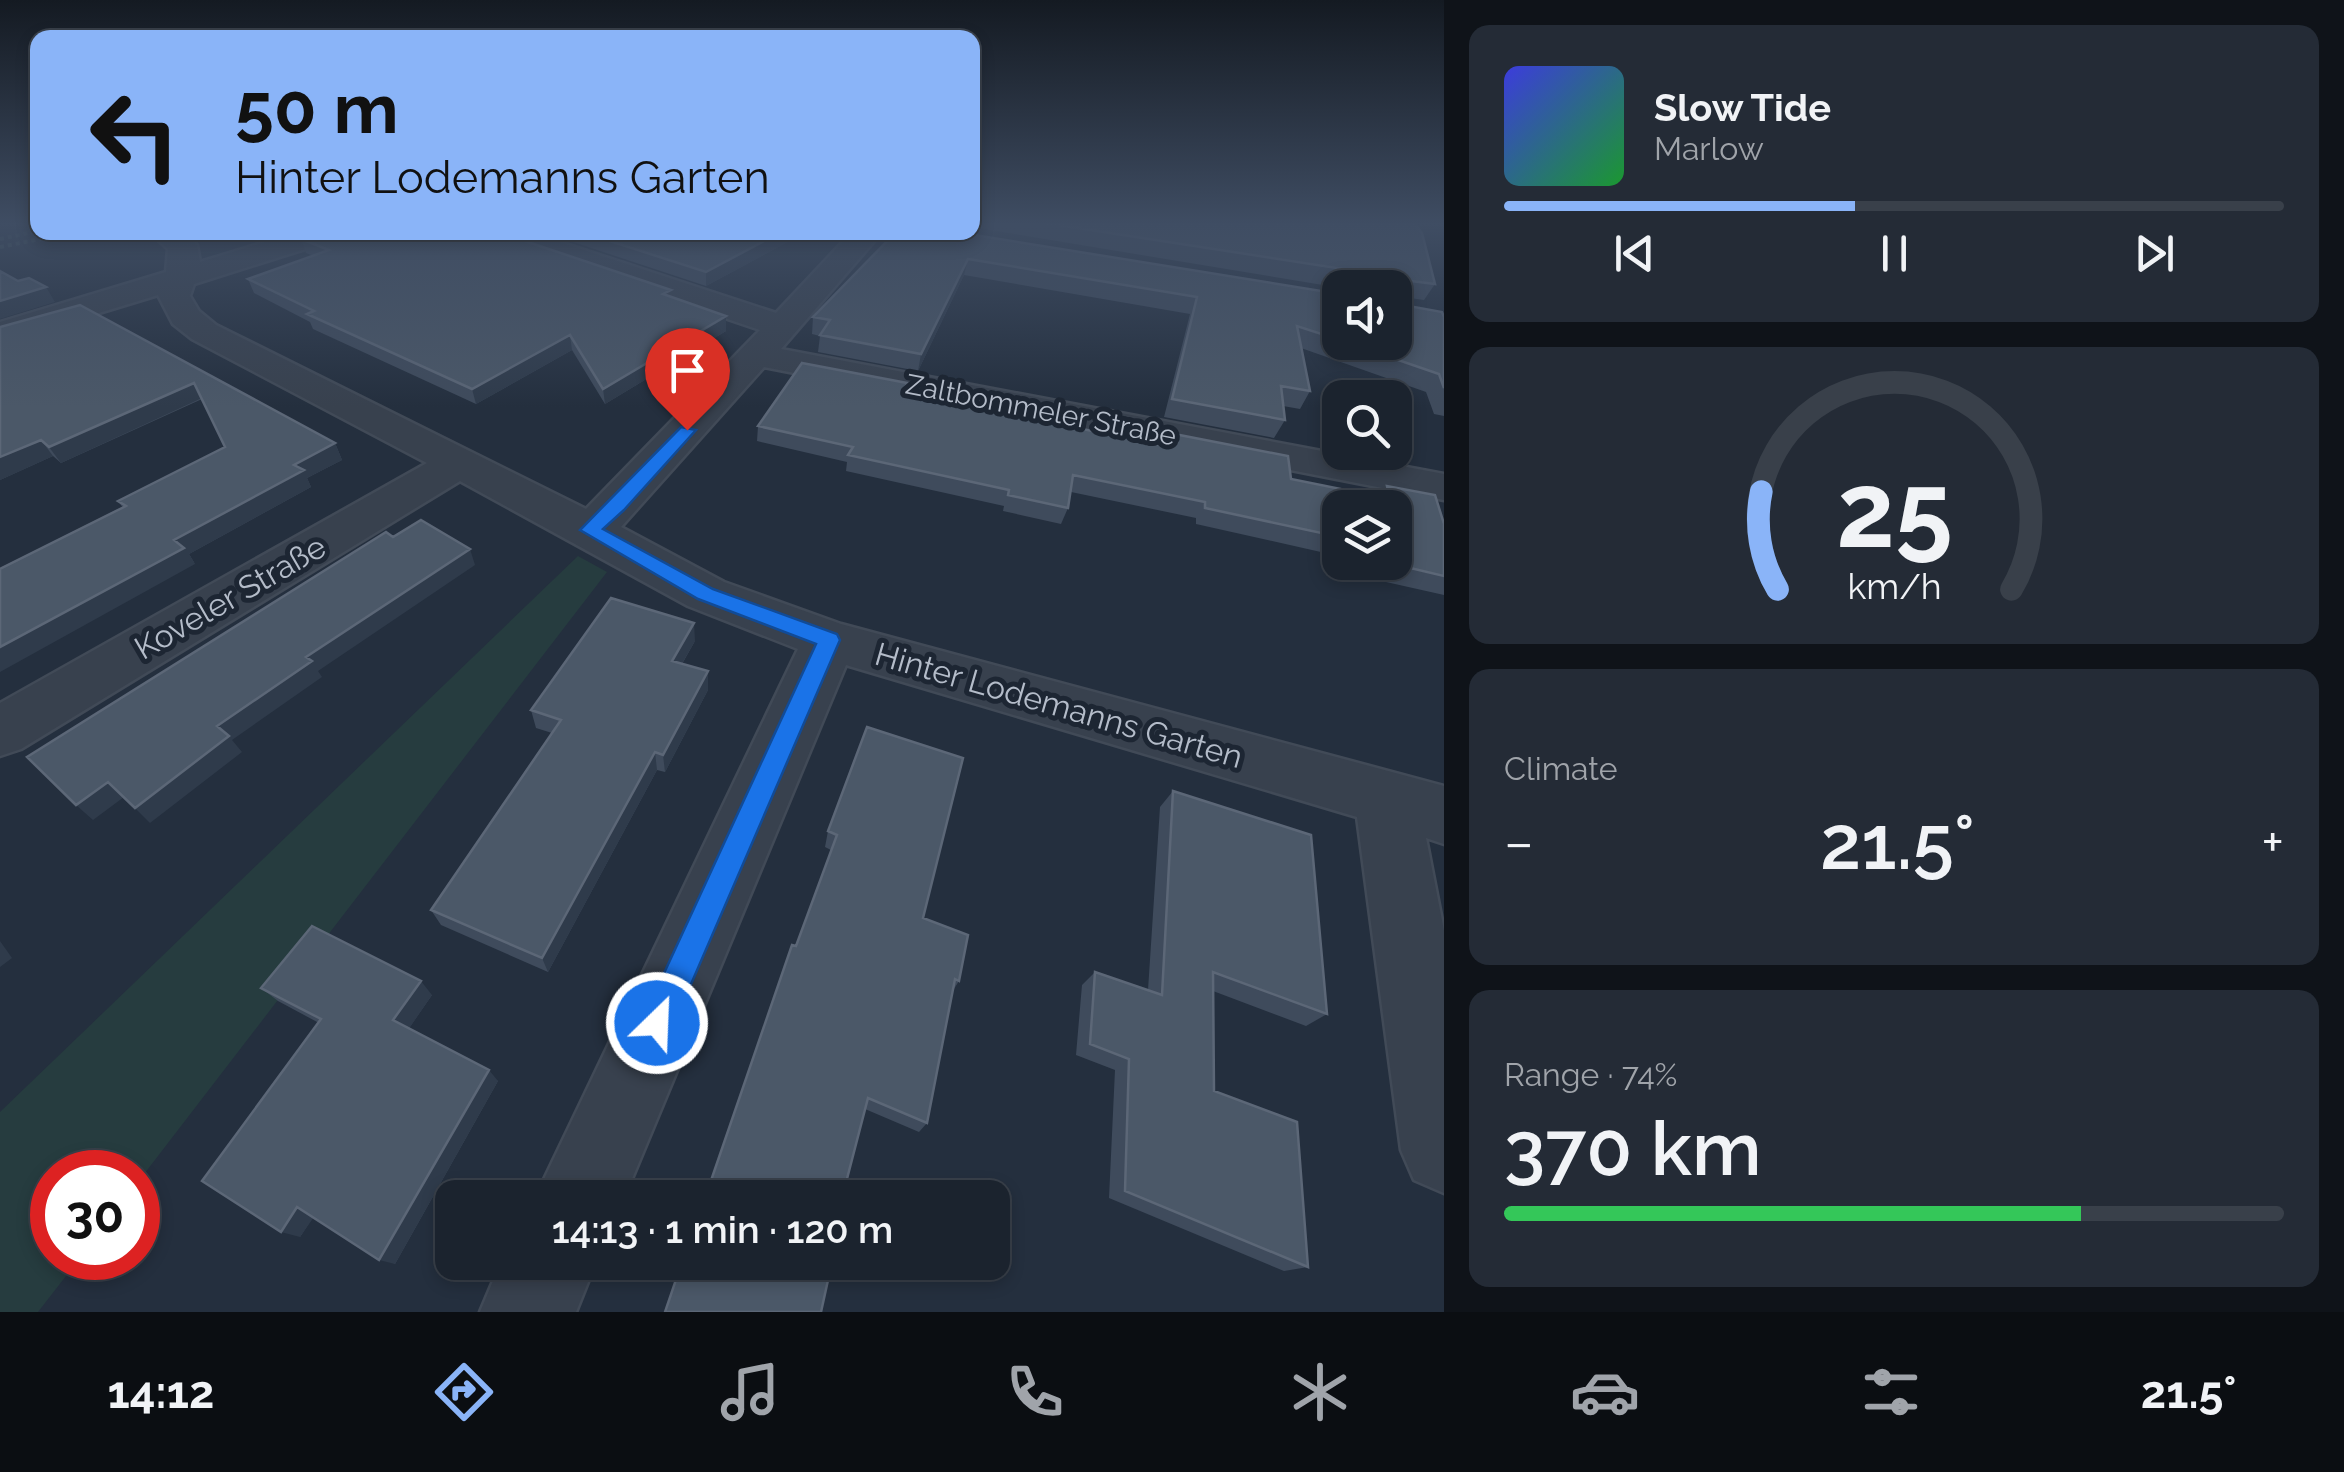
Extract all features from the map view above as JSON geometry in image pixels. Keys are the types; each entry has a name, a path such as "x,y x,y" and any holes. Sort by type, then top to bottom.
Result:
{"street":[{"path":"0,333 159,284"},
{"name":"Hinter Lodemanns Garten","path":"179,284 174,296 185,317 204,332 590,530 706,594 829,640 1415,807"},
{"name":"Zaltbommeler Straße","path":"628,284 769,341 1444,487"},
{"path":"590,530 618,506 821,284"},
{"name":"Koveler Straße","path":"0,732 459,463"},
{"path":"587,1180 829,640"},
{"path":"1415,807 1444,1150"},
{"path":"528,1312 542,1280"}],"green space":[{"path":"578,556 607,572 160,1153 160,1150 30,1150 30,1280 63,1280 38,1312 0,1312 0,1112"}],"building":[{"path":"0,284 46,287 0,301"},
{"path":"259,284 654,284 671,290 663,294 726,316 603,389 570,335 472,389 307,314 314,311"},
{"path":"845,284 956,284 921,354 820,335 830,320 813,317"},
{"path":"1120,284 1279,284 1322,291 1322,334 1297,326 1310,391 1281,386 1285,420 1172,399 1197,297"},
{"path":"80,305 335,443 294,465 304,470 174,540 184,548 0,647 0,569 126,506 118,501 225,447 194,383 49,447 41,440 0,457 0,327"},
{"path":"1412,307 1442,312 1444,388 1439,374 1398,360 1412,360"},
{"path":"802,363 907,383 903,392 1160,445 1164,432 1288,456 1291,479 1345,490 1322,490 1322,533 1205,508 1205,502 1073,475 1068,508 1008,495 1009,490 848,455 853,447 758,426"},
{"path":"1412,491 1435,495 1444,524 1444,576 1412,568"},
{"path":"421,520 470,549 306,657 312,661 217,726 229,736 135,808 108,782 76,805 27,757 386,532 393,537"},
{"path":"611,598 694,623 672,661 708,671 663,755 655,752 542,958 431,910 561,720 531,710"},
{"path":"867,727 963,758 923,918 968,935 959,981 955,979 927,1123 868,1098 847,1180 711,1180 792,945 796,946 837,835 828,831"},
{"path":"1173,791 1311,835 1327,1014 1213,972 1214,1091 1297,1122 1308,1267 1125,1191 1129,1059 1090,1044 1095,972 1162,995"},
{"path":"312,926 421,981 393,1020 489,1070 379,1260 297,1207 281,1232 202,1181 321,1019 261,988"},
{"path":"676,1280 828,1280 821,1312 665,1312"}],"route":[{"path":"657,1023 829,640 706,594 590,530 618,506 687,430"}]}
